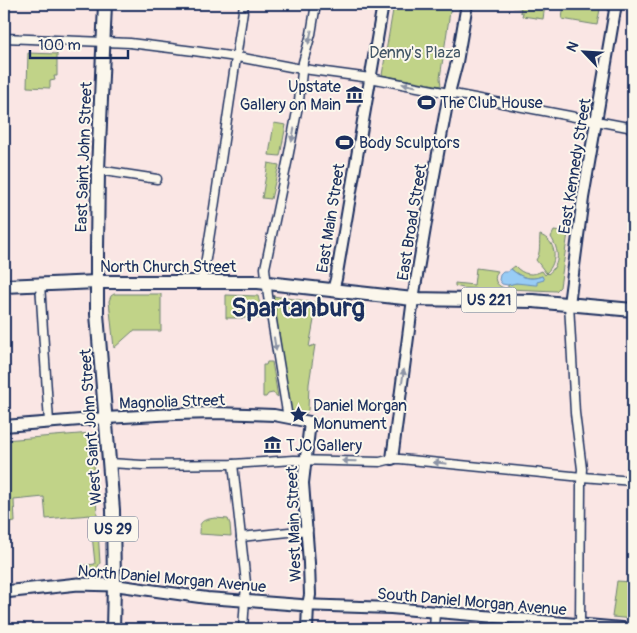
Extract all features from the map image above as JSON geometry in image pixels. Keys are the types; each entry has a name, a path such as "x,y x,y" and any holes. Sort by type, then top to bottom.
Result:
{"main road":[{"name":"East Saint John Street","path":"97,282 98,170 105,4"},
{"name":"North Church Street","path":"4,286 97,282 200,282 266,283 333,290"},
{"name":"West Saint John Street","path":"97,282 97,314 113,510 113,629"},
{"name":"US 221","path":"333,290 414,299 532,301 633,310"},
{"name":"North Daniel Morgan Avenue","path":"4,592 78,584 114,585"}],"street":[{"path":"200,282 204,271 244,4"},
{"path":"288,418 266,283 265,264 291,144 299,100 302,69 316,4"},
{"name":"East Main Street","path":"333,290 383,4"},
{"name":"East Broad Street","path":"392,459 433,179 467,4"},
{"name":"East Kennedy Street","path":"569,304 583,198 616,4"},
{"path":"4,38 130,43 236,57 449,92 633,128"},
{"path":"98,170 157,179"},
{"path":"40,284 49,422"},
{"path":"569,304 575,403 582,469 580,625"},
{"name":"Magnolia Street","path":"4,426 176,414 274,415 310,422"},
{"name":"West Main Street","path":"310,422 303,482 308,530 310,602 313,629"},
{"path":"110,464 233,464 294,460 380,462 392,459 633,481"},
{"path":"233,464 246,583 242,629"},
{"path":"241,537 308,530"},
{"name":"North Daniel Morgan Avenue","path":"114,585 207,598 245,601 310,602"},
{"name":"West Main Street","path":"307,629 310,602"},
{"name":"South Daniel Morgan Avenue","path":"310,602 633,629"},
{"path":"434,629 435,612"}],"green space":[{"name":"Denny's Plaza","path":"394,4 451,5 440,78 441,86 382,75"},
{"path":"513,4 545,5 543,19 522,16 521,8 513,7"},
{"path":"564,4 601,4 597,25 562,19"},
{"path":"28,53 57,54 57,76 54,76 55,80 50,81 50,88 27,87"},
{"path":"274,123 286,125 280,156 269,155"},
{"path":"268,163 279,165 271,199 262,198"},
{"path":"554,231 568,233 560,287 556,291 508,289 508,285 543,280 542,276 529,278 518,274 511,269 515,266 528,274 542,271 545,275 552,270 557,261 556,247 551,237"},
{"path":"540,235 550,242 554,252 553,263 546,273 536,260 539,251"},
{"path":"476,268 498,271 496,281 504,290 455,286 455,283 474,285"},
{"path":"114,294 161,294 161,331 133,331 114,348 109,301"},
{"path":"226,295 258,296 263,318 226,318"},
{"path":"273,296 321,303 320,313 314,320 309,347 315,345 309,384 308,410 302,416 296,416 291,412"},
{"path":"267,362 272,362 278,397 273,393 263,397 263,365 266,365"},
{"path":"92,433 100,563 96,570 83,571 80,566 95,564 90,515 46,519 44,497 14,500 15,522 4,524 4,440"},
{"path":"215,518 228,519 231,536 199,534 202,522"},
{"path":"617,581 633,582 633,619 612,617"}],"water":[{"path":"511,269 525,277 542,276 544,280 537,282 537,285 502,284 499,280 500,275"}],"place":[{"name":"Upstate Gallery on Main","path":"355,95"},
{"name":"The Club House","path":"426,102"},
{"name":"Body Sculptors","path":"345,142"},
{"name":"Daniel Morgan Monument","path":"299,414"},
{"name":"TJC Gallery","path":"272,445"}],"district":[{"name":"Spartanburg","path":"298,307"}]}
